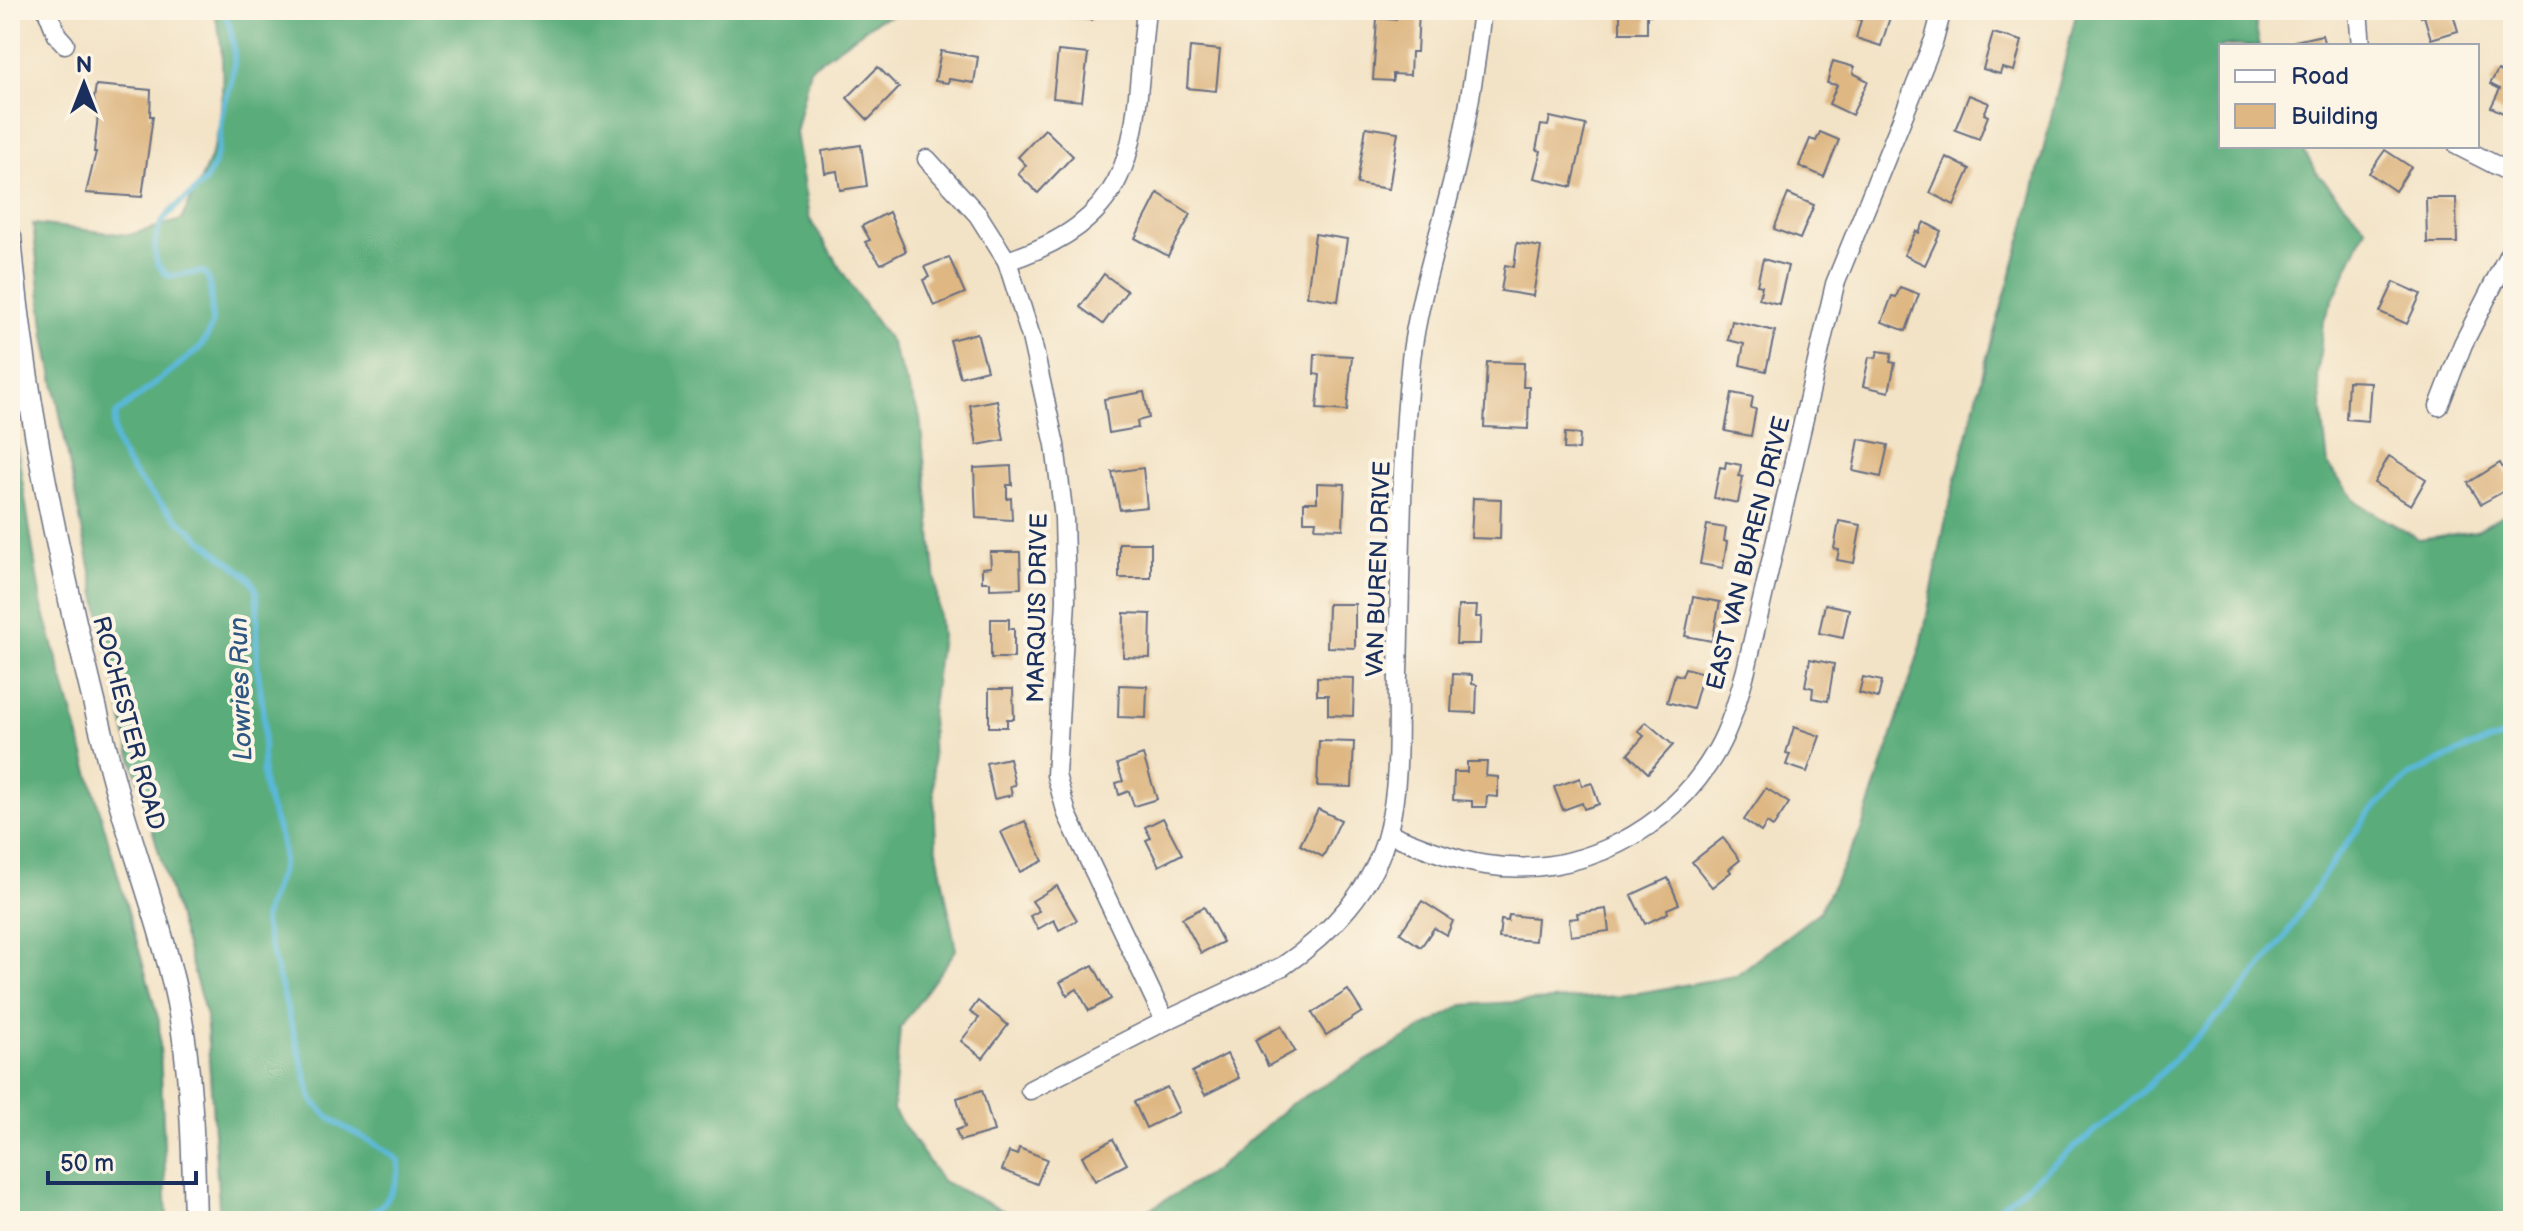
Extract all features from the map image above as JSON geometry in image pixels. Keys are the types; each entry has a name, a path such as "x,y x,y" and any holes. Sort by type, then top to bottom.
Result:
{"street":[{"path":"47,10 53,28 65,44"},
{"path":"1007,261 1034,252 1075,230 1106,201 1117,183 1131,144 1146,10"},
{"name":"VAN BUREN DRIVE","path":"1165,1021 1283,966 1316,943 1348,909 1388,833 1396,770 1406,437 1412,358 1432,253 1456,168 1482,10"},
{"name":"EAST VAN BUREN DRIVE","path":"1388,833 1424,848 1484,865 1523,867 1560,863 1606,850 1651,824 1673,806 1703,771 1727,729 1746,670 1835,284 1929,53 1942,10"},
{"path":"2358,10 2361,44"},
{"path":"2462,148 2513,174"},
{"name":"MARQUIS DRIVE","path":"927,159 978,215 1007,261 1031,337 1055,445 1066,569 1056,775 1079,842 1165,1021"},
{"name":"ROCHESTER ROAD","path":"10,237 35,429 68,594 111,770 161,930 177,1001 189,1076 195,1221"},
{"path":"2439,406 2463,344 2513,246"},
{"path":"1030,1090 1165,1021"}],"green space":[{"path":"213,10 910,10 878,20 810,68 795,133 809,218 890,341 920,417 941,637 931,715 936,845 956,950 900,1028 893,1110 942,1181 1014,1216 1038,1221 220,1221 206,1015 129,749 45,336 33,224 129,235 181,220 210,160 219,126 222,56"},
{"path":"2077,10 2256,10 2260,44 2219,44 2219,148 2302,148 2317,173 2366,228 2323,321 2318,375 2328,465 2357,503 2419,539 2476,531 2513,509 2513,1221 1130,1221 1214,1171 1291,1104 1463,1005 1621,996 1735,976 1819,912 1861,831 1921,646 1946,518 1987,357 2025,226"},
{"path":"10,401 41,602 159,1021 167,1221 10,1221"}],"building":[{"path":"1063,10 1093,10 1092,20 1063,17"},
{"path":"1397,10 1419,10 1417,52 1411,52 1410,75 1393,74 1393,81 1373,80 1377,18 1396,20"},
{"path":"1662,10 1662,15 1647,15 1647,33 1620,33 1620,12"},
{"path":"1855,10 1877,10 1891,14 1881,46 1856,38 1861,20 1853,17"},
{"path":"2419,10 2452,10 2458,31 2431,39"},
{"path":"1993,33 2022,41 2014,71 2002,68 2000,74 1983,69"},
{"path":"2322,35 2324,44 2296,44 2295,41"},
{"path":"1190,47 1220,50 1216,91 1187,88"},
{"path":"941,51 978,57 974,83 949,79 948,83 935,81"},
{"path":"1058,51 1088,54 1082,101 1053,98"},
{"path":"1833,61 1854,67 1853,73 1868,81 1852,115 1829,104 1837,85 1827,83"},
{"path":"878,67 899,88 868,120 847,98"},
{"path":"2498,70 2513,78 2513,118 2491,107 2500,89 2490,84"},
{"path":"96,85 151,90 150,116 153,116 142,197 86,193 96,152"},
{"path":"1969,95 1989,103 1984,114 1988,116 1979,139 1955,130"},
{"path":"1550,117 1586,125 1572,187 1534,178 1541,151 1536,150 1541,125 1548,126"},
{"path":"1366,127 1398,132 1389,189 1357,184"},
{"path":"1045,129 1073,156 1038,193 1018,174 1026,165 1018,157"},
{"path":"1820,132 1839,140 1824,177 1799,166 1810,139 1816,141"},
{"path":"861,145 867,186 840,190 837,171 825,173 822,151"},
{"path":"2385,150 2411,167 2395,191 2369,173"},
{"path":"1946,157 1970,169 1954,205 1930,193"},
{"path":"1158,193 1191,214 1168,256 1135,238"},
{"path":"1788,194 1814,205 1800,239 1774,229"},
{"path":"2426,198 2456,198 2457,243 2427,243"},
{"path":"889,212 906,251 881,264 865,242 870,240 862,226"},
{"path":"1924,222 1941,231 1925,265 1904,255"},
{"path":"1315,234 1347,239 1338,301 1307,296"},
{"path":"1517,243 1541,247 1533,296 1501,291 1505,265 1514,267"},
{"path":"949,257 965,293 934,306 923,280 929,277 924,267"},
{"path":"1763,259 1788,266 1779,304 1759,299 1762,286 1757,285"},
{"path":"1104,274 1127,291 1103,324 1080,307"},
{"path":"2394,282 2421,294 2407,324 2380,312"},
{"path":"1900,287 1919,294 1906,331 1882,322 1892,296 1896,297"},
{"path":"1732,321 1775,331 1766,371 1740,365 1744,344 1728,340"},
{"path":"977,333 987,370 960,377 950,340"},
{"path":"1878,351 1892,353 1890,362 1895,363 1889,392 1863,386 1869,357 1876,358"},
{"path":"1315,354 1352,356 1347,411 1317,409 1320,375 1314,374"},
{"path":"1487,362 1524,363 1523,387 1529,387 1528,429 1484,427"},
{"path":"2348,381 2371,382 2368,421 2346,419"},
{"path":"1144,392 1149,418 1137,421 1138,428 1109,433 1104,399"},
{"path":"1732,393 1753,397 1751,408 1756,409 1751,436 1725,431"},
{"path":"997,400 1004,440 977,445 970,405"},
{"path":"1565,433 1580,434 1579,450 1564,449"},
{"path":"1859,439 1888,445 1881,477 1853,471"},
{"path":"2389,456 2426,479 2411,505 2374,483"},
{"path":"1726,462 1741,465 1739,476 1743,477 1738,503 1714,498 1720,467 1725,468"},
{"path":"2500,463 2513,486 2481,504 2468,483"},
{"path":"1011,466 1012,485 1007,485 1007,499 1011,498 1012,520 976,518 974,468"},
{"path":"1143,468 1147,507 1120,510 1112,472"},
{"path":"1317,483 1345,484 1343,529 1315,528 1316,521 1304,521 1304,502 1317,502"},
{"path":"1473,498 1501,499 1500,539 1471,538"},
{"path":"1839,521 1861,525 1854,563 1837,560 1839,550 1834,549"},
{"path":"1707,525 1726,528 1723,568 1700,564"},
{"path":"1119,543 1151,543 1151,578 1119,578"},
{"path":"990,552 1020,552 1021,588 990,589 990,582 982,582 982,568 991,567"},
{"path":"1693,597 1720,602 1712,641 1685,636"},
{"path":"1328,604 1355,604 1355,648 1327,647"},
{"path":"1825,604 1849,609 1843,638 1819,633"},
{"path":"1458,606 1477,606 1476,617 1481,617 1480,644 1456,644"},
{"path":"1124,613 1151,614 1150,658 1123,657"},
{"path":"991,619 1009,619 1009,629 1014,629 1014,658 991,658"},
{"path":"1810,659 1834,664 1828,701 1812,698 1813,688 1805,686"},
{"path":"1685,668 1703,673 1693,709 1667,702 1675,674 1682,676"},
{"path":"1453,674 1472,675 1472,684 1477,685 1476,713 1451,712"},
{"path":"1317,677 1354,678 1353,716 1328,715 1328,695 1317,695"},
{"path":"1863,677 1882,681 1878,698 1859,693"},
{"path":"1119,685 1147,686 1146,718 1118,717"},
{"path":"989,689 1013,689 1014,719 1007,719 1007,727 989,727"},
{"path":"1646,722 1673,745 1648,773 1628,754 1644,736 1638,731"},
{"path":"1794,727 1820,736 1807,772 1786,765 1790,754 1786,753"},
{"path":"1319,741 1354,742 1352,787 1317,786"},
{"path":"1143,755 1157,799 1134,806 1129,791 1119,795 1116,783 1123,781 1117,764"},
{"path":"1009,758 1015,785 1010,786 1012,795 994,799 986,763"},
{"path":"1467,762 1487,762 1486,776 1498,777 1498,797 1487,796 1486,807 1472,807 1472,801 1453,800 1454,772 1467,772"},
{"path":"1580,778 1582,786 1592,783 1599,804 1584,809 1582,803 1563,810 1554,787"},
{"path":"1766,788 1789,803 1773,827 1767,823 1761,832 1744,820"},
{"path":"1318,809 1341,820 1323,857 1300,845"},
{"path":"1163,818 1182,854 1159,866 1146,840 1151,838 1145,827"},
{"path":"1025,821 1043,861 1020,872 1001,832"},
{"path":"1723,838 1740,860 1712,887 1692,862"},
{"path":"1668,878 1679,904 1645,924 1631,895"},
{"path":"1057,886 1077,920 1059,930 1054,920 1038,929 1030,916 1039,911 1032,901"},
{"path":"1422,901 1453,921 1447,935 1434,928 1421,947 1400,933"},
{"path":"1204,907 1223,942 1201,953 1182,918"},
{"path":"1606,909 1609,931 1571,936 1569,919 1578,918 1577,913"},
{"path":"1509,915 1537,918 1535,941 1499,938 1501,920 1508,921"},
{"path":"1093,965 1111,999 1089,1011 1077,989 1067,995 1060,982"},
{"path":"1348,990 1362,1012 1326,1035 1312,1013"},
{"path":"978,1001 1008,1025 983,1058 961,1041 979,1018 970,1012"},
{"path":"1281,1026 1295,1051 1268,1066 1255,1040"},
{"path":"1227,1054 1239,1078 1205,1095 1192,1072"},
{"path":"1167,1087 1179,1112 1146,1128 1134,1102"},
{"path":"982,1090 994,1131 960,1141 956,1130 965,1127 957,1098"},
{"path":"1113,1139 1127,1164 1095,1181 1082,1156"},
{"path":"1019,1148 1047,1159 1037,1184 1002,1170 1009,1152 1017,1155"}],"waterway":[{"name":"Lowries Run","path":"223,10 232,36 234,64 216,157 203,183 161,224 155,250 158,265 169,276 204,272 209,280 212,324 199,349 117,413 114,431 120,450 148,490 186,527 247,576 256,591 257,663 264,723 263,778 283,850 282,868 264,924 312,1099 332,1119 399,1161 396,1182 385,1202 374,1211 351,1221"},
{"path":"1983,1221 2130,1103 2236,998 2281,943 2330,866 2371,811 2409,776 2468,748 2513,734"}]}
